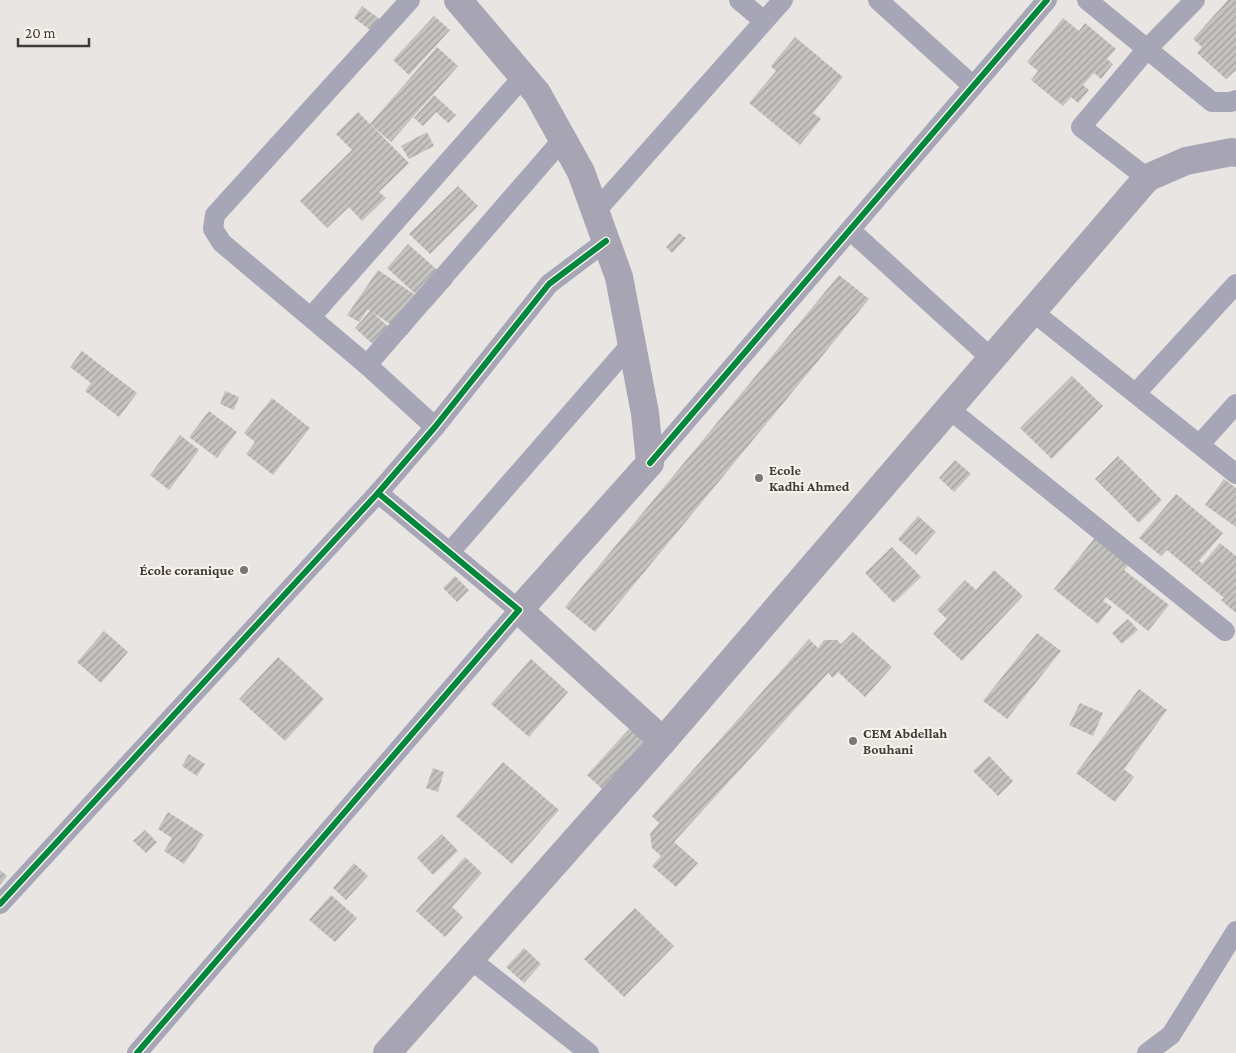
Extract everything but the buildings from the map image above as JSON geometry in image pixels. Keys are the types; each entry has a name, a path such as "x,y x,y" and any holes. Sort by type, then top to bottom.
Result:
{"main road":[{"path":"458,0 537,93 581,172 619,276 645,414 650,463 519,610 663,742"},
{"path":"387,1053 663,742 1146,178 1186,161 1232,152 1236,153"}],"street":[{"path":"410,0 215,216 213,229 222,243 368,365 435,427"},
{"path":"739,0 764,21"},
{"path":"595,212 783,0"},
{"path":"878,0 973,86"},
{"path":"650,463 1047,0"},
{"path":"1087,0 1212,102 1231,102 1236,100"},
{"path":"1146,178 1081,127 1147,49 1196,0"},
{"path":"311,317 523,77"},
{"path":"368,365 563,139"},
{"path":"850,230 992,359"},
{"path":"0,904 378,492 435,427 549,284 606,241"},
{"path":"1136,393 1236,284"},
{"path":"1032,312 1236,474"},
{"path":"450,552 632,343"},
{"path":"1200,444 1236,404"},
{"path":"948,408 1225,631"},
{"path":"137,1053 519,610 378,492"},
{"path":"1147,1053 1171,1035 1236,931"},
{"path":"470,959 589,1053"}],"cycle path":[{"path":"650,463 1047,0"},
{"path":"0,904 378,493 435,427 549,284 606,241"},
{"path":"137,1053 519,610 378,493"}],"place":[{"name":"Ecole Kadhi Ahmed","path":"759,478"},
{"name":"École coranique","path":"244,570"},
{"name":"CEM Abdellah Bouhani","path":"853,741"}]}
